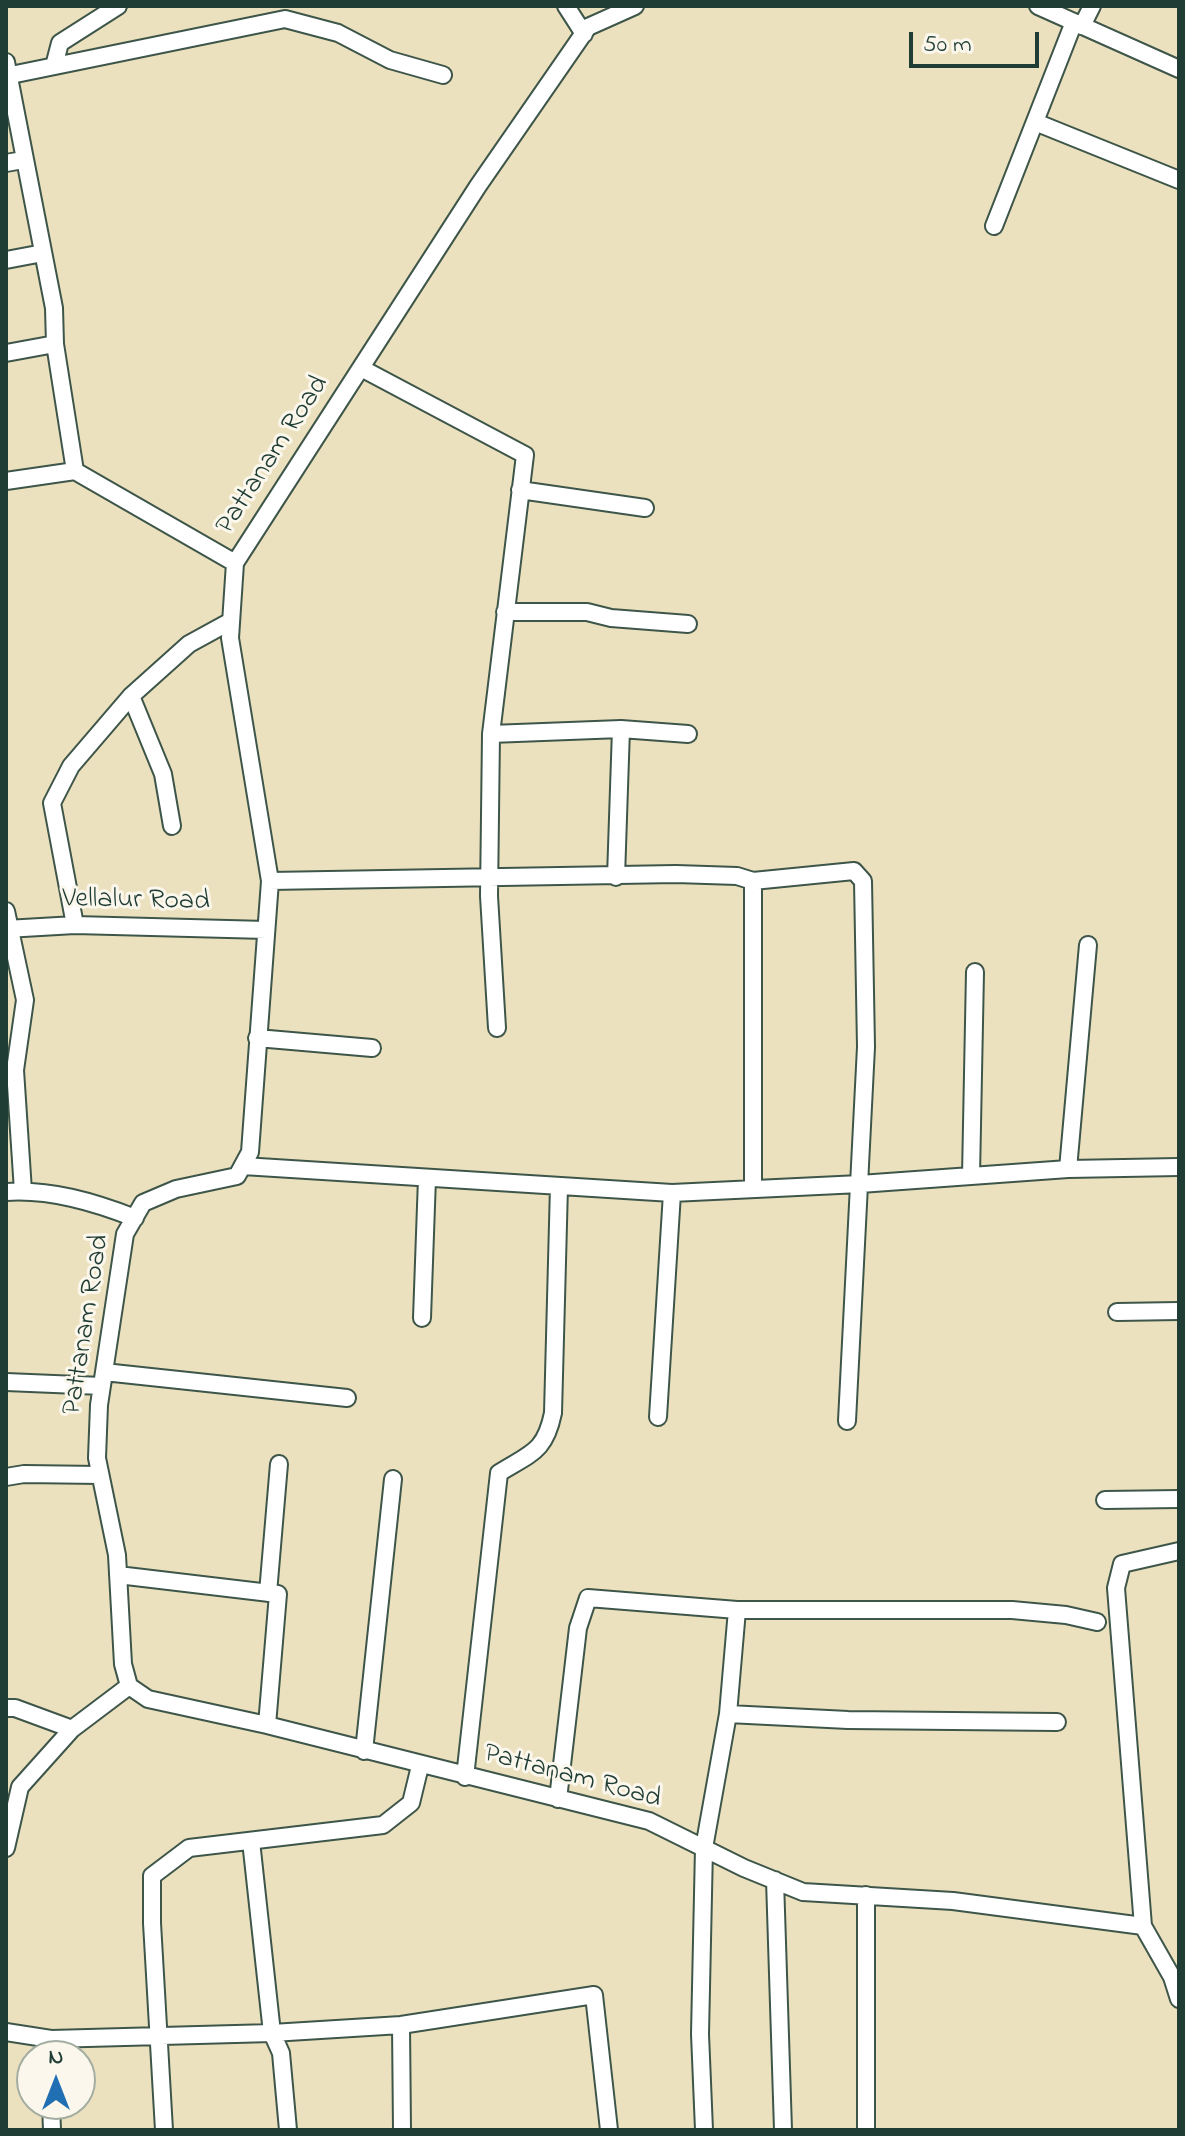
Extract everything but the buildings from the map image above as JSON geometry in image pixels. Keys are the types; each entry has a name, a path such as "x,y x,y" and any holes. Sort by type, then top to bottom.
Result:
{"street":[{"path":"54,66 60,43 118,6"},
{"path":"566,6 584,34"},
{"name":"Pattanam Road","path":"635,6 588,27 478,186 235,563 230,638 270,881 250,1152 237,1176 176,1189 143,1203 125,1234 103,1379 97,1458 117,1555 123,1664 129,1686 148,1699 267,1725 420,1766 649,1821 803,1892 953,1901 1143,1926"},
{"path":"1038,6 1179,69"},
{"path":"994,226 1078,24 1092,6"},
{"path":"75,471 55,344 54,308 7,71 54,66 285,19 338,33 390,60 443,75"},
{"path":"1035,122 1179,180"},
{"path":"6,163 23,160"},
{"path":"6,260 43,253"},
{"path":"6,353 55,344"},
{"path":"361,368 525,455 491,734 489,877 497,1028"},
{"path":"6,481 75,471 235,563"},
{"path":"520,490 645,508"},
{"path":"505,612 587,612 611,618 688,624"},
{"path":"75,925 52,803 71,766 131,696 189,644 231,621"},
{"path":"131,696 163,774 172,826"},
{"path":"491,734 621,729 688,734"},
{"path":"616,877 621,729"},
{"path":"270,881 676,874 737,876 753,881 854,871 863,881 866,1047 847,1421"},
{"path":"753,881 753,1189"},
{"path":"6,911 25,1000 15,1070 15,1191 91,1201 135,1218"},
{"name":"Vellalur Road","path":"8,929 75,925 266,930"},
{"path":"1068,1169 1088,945"},
{"path":"971,1176 975,972"},
{"path":"257,1038 372,1048"},
{"path":"243,1166 672,1193 1068,1169 1179,1167"},
{"path":"422,1318 427,1178"},
{"path":"465,1777 499,1473 539,1448 548,1436 553,1413 559,1186"},
{"path":"658,1417 672,1193"},
{"path":"1117,1312 1179,1311"},
{"path":"6,1382 103,1379 347,1398"},
{"path":"268,1593 279,1464"},
{"path":"6,1477 24,1474 100,1475"},
{"path":"364,1751 393,1479"},
{"path":"1105,1500 1179,1499"},
{"path":"1179,1551 1122,1564 1116,1588 1143,1926 1172,1977 1179,1999"},
{"path":"118,1575 278,1594 267,1725"},
{"path":"558,1799 578,1628 588,1598 737,1610 1012,1610 1066,1615 1097,1622"},
{"path":"704,2130 700,2034 704,1848 728,1714 737,1610"},
{"path":"6,1848 20,1787 72,1729 129,1686"},
{"path":"6,1708 15,1708 72,1729"},
{"path":"728,1714 848,1720 1057,1722"},
{"path":"164,2130 152,1876 189,1848 383,1825 411,1803 420,1766"},
{"path":"251,1841 272,2033 281,2053 288,2130"},
{"path":"775,1880 783,2130"},
{"path":"866,1895 866,2130"},
{"path":"96,2043 158,2036 401,2025 594,1995 609,2130"},
{"path":"401,2025 402,2130"},
{"path":"6,2032 28,2040"}]}
